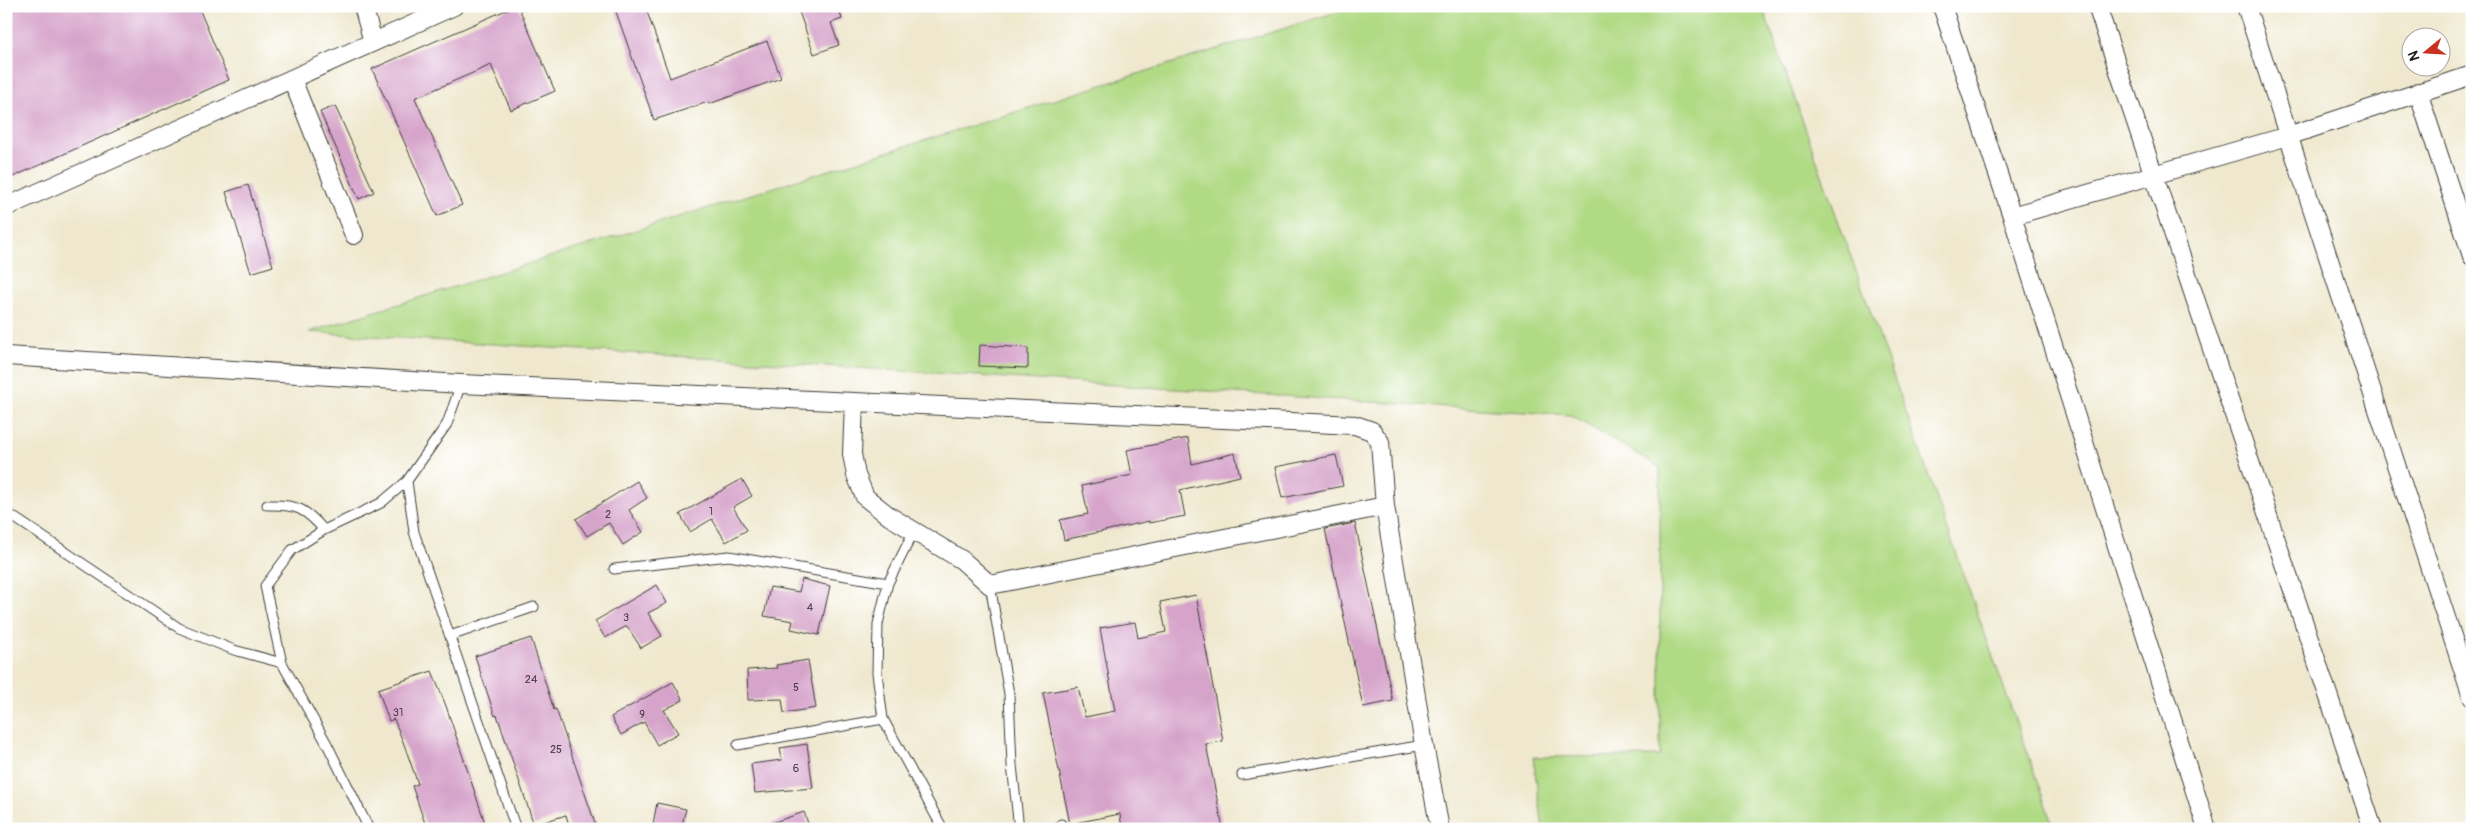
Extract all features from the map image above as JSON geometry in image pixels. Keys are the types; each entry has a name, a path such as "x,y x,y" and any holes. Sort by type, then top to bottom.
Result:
{"street":[{"path":"363,6 373,42"},
{"path":"6,207 454,6"},
{"path":"1942,6 2012,216 2207,829"},
{"path":"2097,6 2373,829"},
{"path":"2246,6 2472,697"},
{"path":"2012,216 2288,136 2472,75"},
{"path":"292,79 354,235"},
{"path":"2418,92 2472,256"},
{"path":"6,356 461,384 1355,425 1372,431 1380,442 1385,506 1424,745 1440,829"},
{"path":"854,403 852,454 856,475 865,497 914,532 962,560 990,585 1385,506"}],"lane":[{"path":"369,829 327,744 282,663 265,586 292,550 324,530 381,503 406,482 447,424 461,384"},
{"path":"406,482 414,532 516,829"},
{"path":"267,505 288,504 309,514 324,530"},
{"path":"6,512 179,628 234,650 282,663"},
{"path":"914,532 888,582 878,624 877,674 883,719 943,829"},
{"path":"614,569 729,556 888,582"},
{"path":"990,585 1009,694 1012,765 1019,829"},
{"path":"450,636 534,607"},
{"path":"738,745 883,719"},
{"path":"1242,776 1424,745"}],"green space":[{"path":"1356,6 1762,6 2054,829 1543,829 1533,757 1660,756 1660,467 1570,415 309,332"}],"building":[{"path":"6,6 198,6 229,80 6,180"},
{"path":"518,6 555,91 511,110 491,65 415,98 462,205 437,216 372,69"},
{"path":"614,6 645,6 670,78 767,41 781,78 709,104 708,102 654,120"},
{"path":"797,6 838,6 842,19 831,23 839,45 814,54"},
{"path":"335,106 374,192 359,199 320,112"},
{"path":"248,185 273,266 251,273 226,192"},
{"path":"980,345 1028,348 1028,368 979,366"},
{"path":"1188,438 1192,464 1235,453 1240,476 1180,490 1185,516 1149,523 1149,521 1064,540 1060,520 1088,514 1082,486 1132,475 1127,450"},
{"path":"1336,455 1343,486 1282,498 1275,467"},
{"path":"742,479 752,496 733,507 747,530 726,542 712,519 690,532 680,514"},
{"path":"637,481 647,498 629,510 643,532 623,545 609,523 587,536 576,519"},
{"path":"1355,523 1393,701 1363,707 1325,529"},
{"path":"802,579 830,586 819,635 791,629 793,621 764,616 770,587 799,592"},
{"path":"657,585 667,603 648,613 662,636 641,648 627,626 605,638 595,621"},
{"path":"1196,595 1223,741 1206,744 1223,829 1122,829 1120,814 1070,824 1043,693 1078,687 1085,717 1115,711 1100,628 1135,622 1138,638 1166,632 1160,602"},
{"path":"531,638 554,710 556,709 597,829 570,829 566,815 534,825 497,715 495,716 475,656"},
{"path":"808,660 816,708 784,713 782,699 748,700 747,670 777,668 776,665"},
{"path":"432,671 446,706 487,829 427,829 412,786 418,784 405,747 394,719 389,721 378,689"},
{"path":"673,682 683,700 664,710 678,733 657,745 644,722 621,735 611,717"},
{"path":"807,744 813,788 755,793 751,764 782,760 780,748"},
{"path":"657,803 686,809 681,829 652,829"},
{"path":"804,812 810,829 763,829 763,826"}]}
